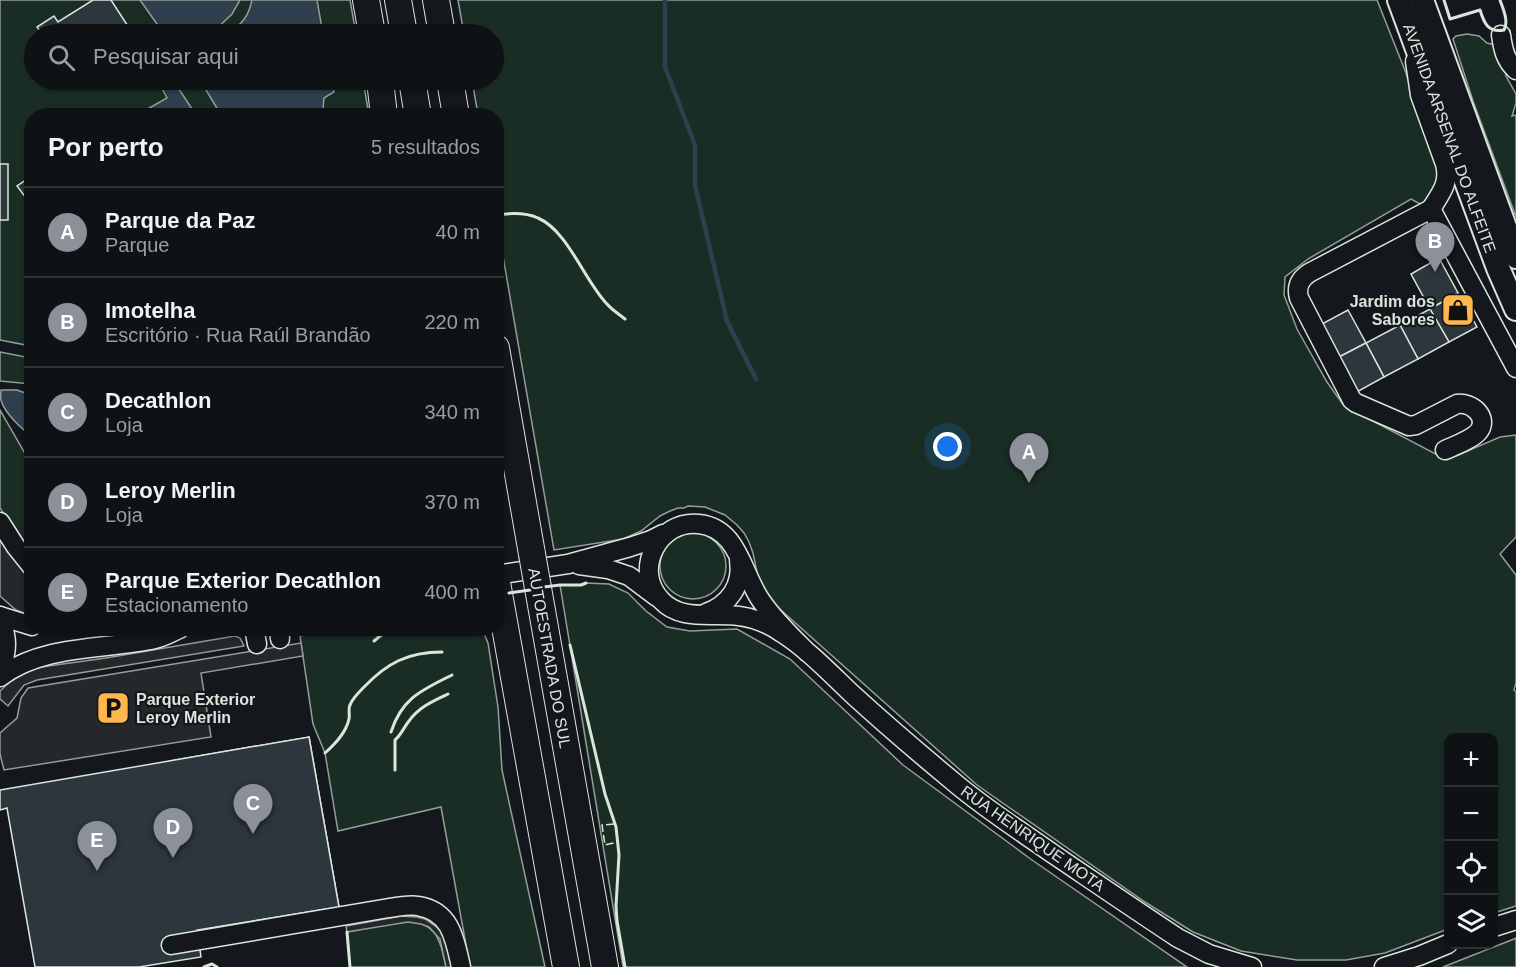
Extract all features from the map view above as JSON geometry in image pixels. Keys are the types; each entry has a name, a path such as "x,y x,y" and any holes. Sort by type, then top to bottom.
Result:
{"highway":[{"path":"366,0 370,24"},
{"path":"398,0 402,24"},
{"path":"436,0 440,24"},
{"path":"382,90 385,108"},
{"path":"414,90 417,108"},
{"path":"452,90 455,108"},
{"name":"AUTOESTRADA DO SUL","path":"504,394 605,967"},
{"path":"504,616 566,967"}],"main road":[{"name":"AVENIDA ARSENAL DO ALFEITE","path":"1399,0 1498,268 1516,309"},
{"name":"AVENIDA ARSENAL DO ALFEITE","path":"1422,0 1516,257"}],"street":[{"path":"1501,35 1504,53 1516,70"},
{"path":"1413,40 1420,94 1445,164 1446,184 1431,209 1309,273 1300,282 1298,290 1299,298 1352,400 1356,403 1409,426 1416,425 1458,404 1465,403 1475,408 1481,418 1480,430 1445,450"},
{"path":"1431,209 1516,368"},
{"path":"0,522 24,557"},
{"path":"504,580 639,544 686,524 711,526 731,542 763,605 808,653"},
{"path":"661,600 655,593 649,576 650,559 657,543 670,531"},
{"path":"695,615 705,614 721,606 734,592 740,575 739,557"},
{"path":"568,564 608,569 629,576 676,611 695,615 731,615 756,620 775,628 808,653"},
{"path":"0,616 24,624"},
{"path":"0,616 6,634 6,654 0,672"},
{"path":"0,677 22,663 50,654 157,639 164,636"},
{"name":"RUA HENRIQUE MOTA","path":"808,653 908,744 984,807 1178,938 1209,954 1252,967"},
{"path":"171,945 417,905 434,912 447,922 456,941 461,967"},
{"path":"1498,926 1516,920"},
{"path":"1384,967 1444,946"}],"green space":[{"path":"0,0 350,0 354,24 24,24 24,90 365,90 368,108 24,108 24,345 0,340"},
{"path":"458,0 1377,0 1442,175 1422,205 1411,199 1308,259 1285,277 1284,295 1297,329 1327,382 1344,406 1447,460 1500,437 1516,435 1516,537 1500,554 1516,575 1516,683 1514,690 1516,692 1516,906 1498,912 1498,733 1444,733 1444,931 1385,953 1346,960 1297,960 1241,951 1193,932 1145,902 977,785 773,603 759,582 749,542 737,525 725,515 705,507 678,508 660,516 641,531 623,539 554,550 504,262 504,108 477,108 474,90 504,90 504,24 462,24"},
{"path":"1467,34 1479,36 1487,43 1499,46 1504,59 1506,76 1516,94 1512,116 1516,115 1516,217 1473,101 1453,39 1456,36"},
{"path":"0,352 24,357 24,383 0,381"},
{"path":"0,410 24,452 24,544 0,508"},
{"path":"693,533 706,536 716,543 723,553 726,566 723,579 716,589 706,596 693,599 680,596 670,589 663,579 660,566 663,553 670,543 680,536"},
{"path":"609,584 628,593 667,627 690,631 737,629 790,659 903,765 1032,860 1187,967 623,967 560,585"},
{"path":"300,636 485,636 498,707 502,770 545,967 470,967 441,807 338,831 325,753 313,724"},
{"path":"401,922 422,924 434,933 446,967 350,967 347,932"},
{"path":"1516,938 1516,967 1443,967 1489,949 1498,949 1498,945"}],"shaded area":[{"path":"0,533 24,566 24,613 16,610 0,596"},
{"path":"235,636 240,638 244,646 37,680 24,685 8,706 0,699 0,691 11,681 26,672 41,667"},
{"name":"Parque Exterior Leroy Merlin","path":"301,643 303,656 201,673 211,737 4,770 0,754 0,733 17,718 21,698 28,688"},
{"path":"401,916 425,919 441,930 446,939 452,967 446,967 440,939 429,927 421,924 408,922 347,932 346,926"}],"water":[{"path":"140,0 240,0 232,14 222,24 157,24"},
{"path":"252,0 317,0 321,24 241,24 249,11"},
{"path":"163,90 180,90 191,108 149,108 167,98"},
{"path":"206,90 334,90 334,92 324,98 323,108 217,108"},
{"path":"1,390 24,392 24,429 9,415 1,399"}],"building":[{"path":"93,0 111,0 127,24 42,24 54,16 58,22"},
{"path":"0,164 8,164 8,220 0,220"},
{"path":"24,181 24,195 17,186"},
{"path":"1439,258 1458,293 1430,309 1411,274"},
{"path":"1458,293 1477,327 1449,342 1430,309"},
{"path":"1430,309 1449,342 1418,359 1400,325"},
{"path":"1348,310 1366,343 1337,358 1320,325"},
{"path":"1400,325 1418,359 1384,377 1366,343"},
{"path":"1366,343 1384,377 1355,393 1337,358"},
{"path":"309,737 339,907 197,930 169,761"},
{"path":"309,737 339,907 197,930 201,957 139,967 35,967 7,808 0,810 0,790"}],"waterway":[{"path":"665,0 665,67 695,145 695,185 727,321 756,379"}],"fence":[{"path":"614,824 602,825 605,845 618,842"}],"wall":[{"path":"1444,0 1450,19 1480,10 1488,26 1499,31 1504,30 1506,23 1500,0"},
{"path":"504,214 528,215 549,224 567,245 599,294 625,319"},
{"path":"544,587 586,583"},
{"path":"509,593 530,590"},
{"path":"374,641 380,636"},
{"path":"570,645 605,794 616,827 619,855 616,906 625,967"},
{"path":"325,753 343,734 349,719 349,707 352,700 381,671 408,657 442,652"},
{"path":"391,732 401,711 414,696 452,675"},
{"path":"395,770 395,740 417,712 448,694"},
{"path":"347,932 350,967"},
{"path":"204,967 212,964 217,967"}],"place":[{"name":"Imotelha","path":"1435,272"},
{"name":"Jardim dos Sabores","path":"1458,310"},
{"name":"Parque da Paz","path":"1029,483"},
{"name":"Parque Exterior Leroy Merlin","path":"113,708"},
{"name":"Decathlon","path":"253,834"},
{"name":"Leroy Merlin","path":"173,858"},
{"name":"Parque Exterior Decathlon","path":"97,871"}]}
